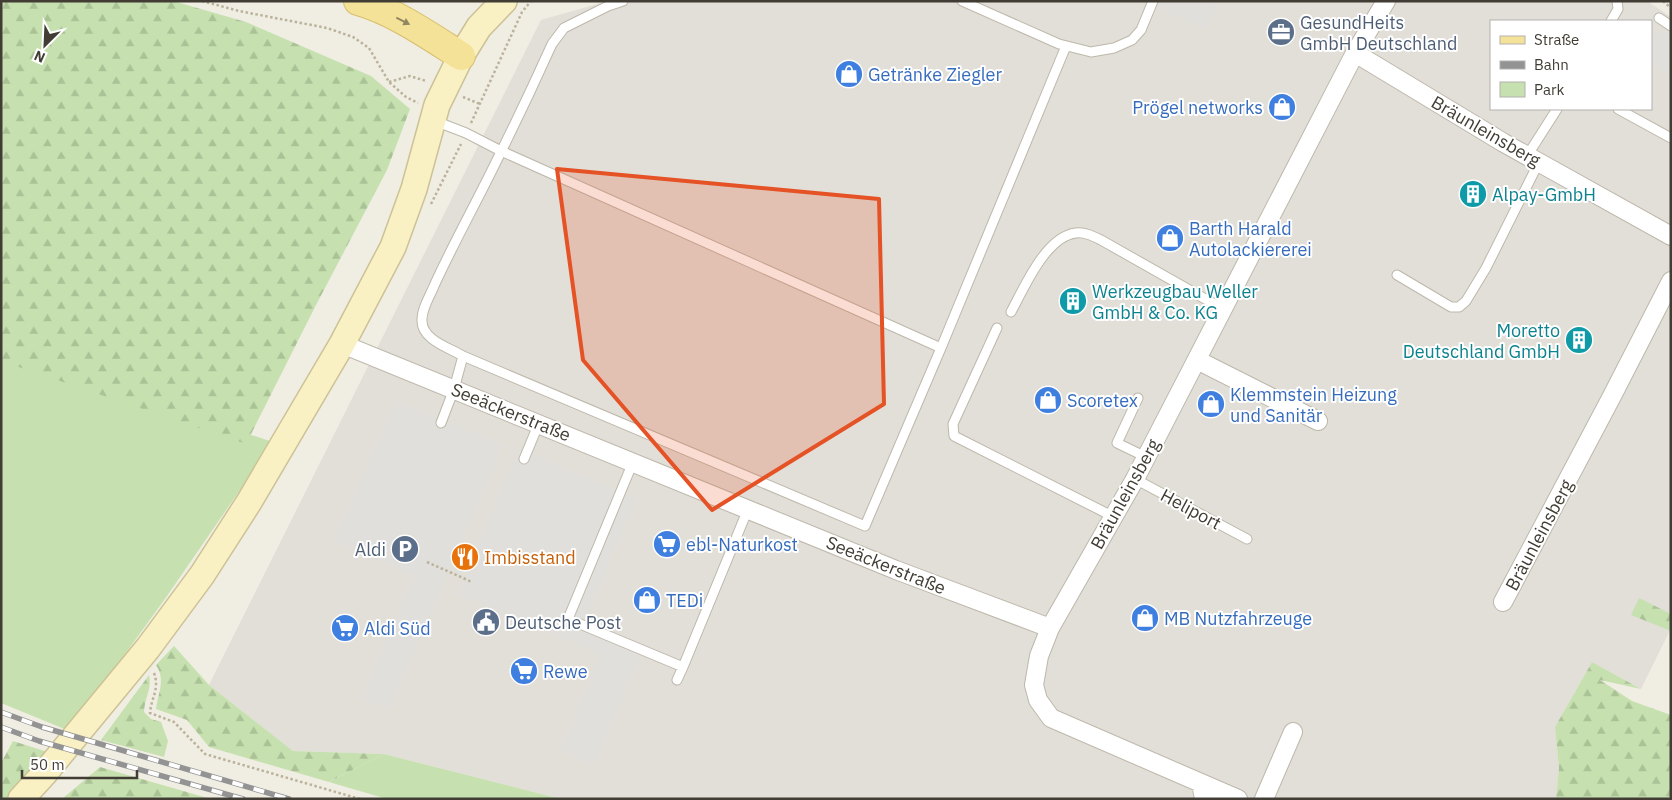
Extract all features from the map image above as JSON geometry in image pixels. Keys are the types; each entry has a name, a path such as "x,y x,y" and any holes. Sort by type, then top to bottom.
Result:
{"main road":[{"path":"358,1 370,4 416,28 461,56"},
{"path":"21,799 44,774 148,648 202,575 249,502 342,344 392,247 414,189 434,116 461,56 479,27 504,1"}],"street":[{"name":"Bräunleinsberg","path":"1050,628 1135,479 1355,53 1386,1"},
{"name":"Bräunleinsberg","path":"1355,53 1533,159 1671,236"},
{"name":"Bräunleinsberg","path":"1503,602 1671,282"},
{"name":"Seeäckerstraße","path":"342,344 896,570 1050,628"},
{"path":"1197,360 1318,421"},
{"path":"1050,628 1038,656 1034,684 1038,700 1051,718 1202,791 1238,799"},
{"path":"1264,799 1293,732"}],"lane":[{"path":"623,1 608,6 564,28 552,44 501,152 452,246 424,311 422,322 424,332 438,343 463,356 865,526 1066,46"},
{"path":"962,1 1066,46 1091,52 1114,48 1132,40 1142,30 1153,1"},
{"path":"1612,20 1618,9 1617,1"},
{"path":"1659,18 1671,26"},
{"path":"1397,275 1451,307 1459,307 1466,301 1486,268 1533,159 1557,110"},
{"path":"1620,110 1671,138"},
{"path":"434,116 501,152 941,348"},
{"path":"1011,312 1043,256 1056,242 1065,236 1082,233 1101,240 1223,309"},
{"path":"997,328 953,424 954,436 1114,517"},
{"path":"441,423 454,389 463,356"},
{"path":"1138,398 1117,442 1146,457"},
{"path":"524,459 539,423"},
{"path":"633,462 568,619 683,667"},
{"name":"Heliport","path":"1135,479 1247,539"},
{"path":"677,680 748,509"}],"path":[{"path":"202,1 239,11 327,28 353,37 369,48 389,82 406,97 434,116"},
{"path":"480,104 522,12 531,1"},
{"path":"1663,1 1671,8"},
{"path":"427,562 472,582"},
{"path":"153,671 157,690 150,703 150,713 174,722 205,754 360,799"}],"highlighted area":[{"path":"557,169 879,199 884,404 712,510 583,360"}],"shaded area":[{"path":"608,1 1647,1 1671,17 1671,628 1641,689 1592,662 1555,727 1559,768 1556,799 561,799 384,754 293,751 209,685 541,20"},
{"path":"1142,1 1217,1 1206,29"},
{"path":"1664,30 1671,34 1671,74 1652,63 1652,43 1657,34"},
{"name":"Aldi","path":"397,402 503,445 388,709 362,698 415,576 334,541"},
{"name":"Rewe","path":"519,449 636,499 582,627 641,652 593,765 561,751 601,654 458,594"}],"green space":[{"path":"1,1 173,1 246,22 371,76 410,109 387,170 246,444 1,361"},
{"path":"1,345 177,411 273,442 167,596 91,701 67,730 1,703"},
{"path":"1639,598 1671,614 1671,631 1631,615"},
{"path":"174,646 209,685 293,751 384,754 329,782 209,747 187,720 156,709 161,681 156,665"},
{"path":"1592,662 1641,689 1600,680 1632,701 1671,715 1671,799 1556,799 1559,768 1555,727"},
{"path":"149,675 150,685 144,712 151,719 161,722 168,741 164,757 101,740"},
{"path":"13,741 54,754 13,799 1,799 1,763"},
{"path":"384,754 561,799 387,799 329,782"},
{"path":"100,767 211,799 62,799"}],"railway":[{"path":"1,712 42,727 289,799"},
{"path":"1,727 39,741 243,799"}],"place":[{"name":"GesundHeits GmbH Deutschland","path":"1281,32"},
{"name":"Getränke Ziegler","path":"849,74"},
{"name":"Prögel networks","path":"1282,107"},
{"name":"Alpay-GmbH","path":"1473,194"},
{"name":"Barth Harald Autolackiererei","path":"1170,238"},
{"name":"Werkzeugbau Weller GmbH & Co. KG","path":"1073,301"},
{"name":"Moretto Deutschland GmbH","path":"1579,340"},
{"name":"Scoretex","path":"1048,400"},
{"name":"Klemmstein Heizung und Sanitär","path":"1211,404"},
{"name":"ebl-Naturkost","path":"667,544"},
{"name":"Aldi","path":"405,549"},
{"name":"Imbisstand","path":"465,557"},
{"name":"TEDi","path":"647,600"},
{"name":"MB Nutzfahrzeuge","path":"1145,618"},
{"name":"Deutsche Post","path":"486,622"},
{"name":"Aldi Süd","path":"345,628"},
{"name":"Rewe","path":"524,671"}]}
